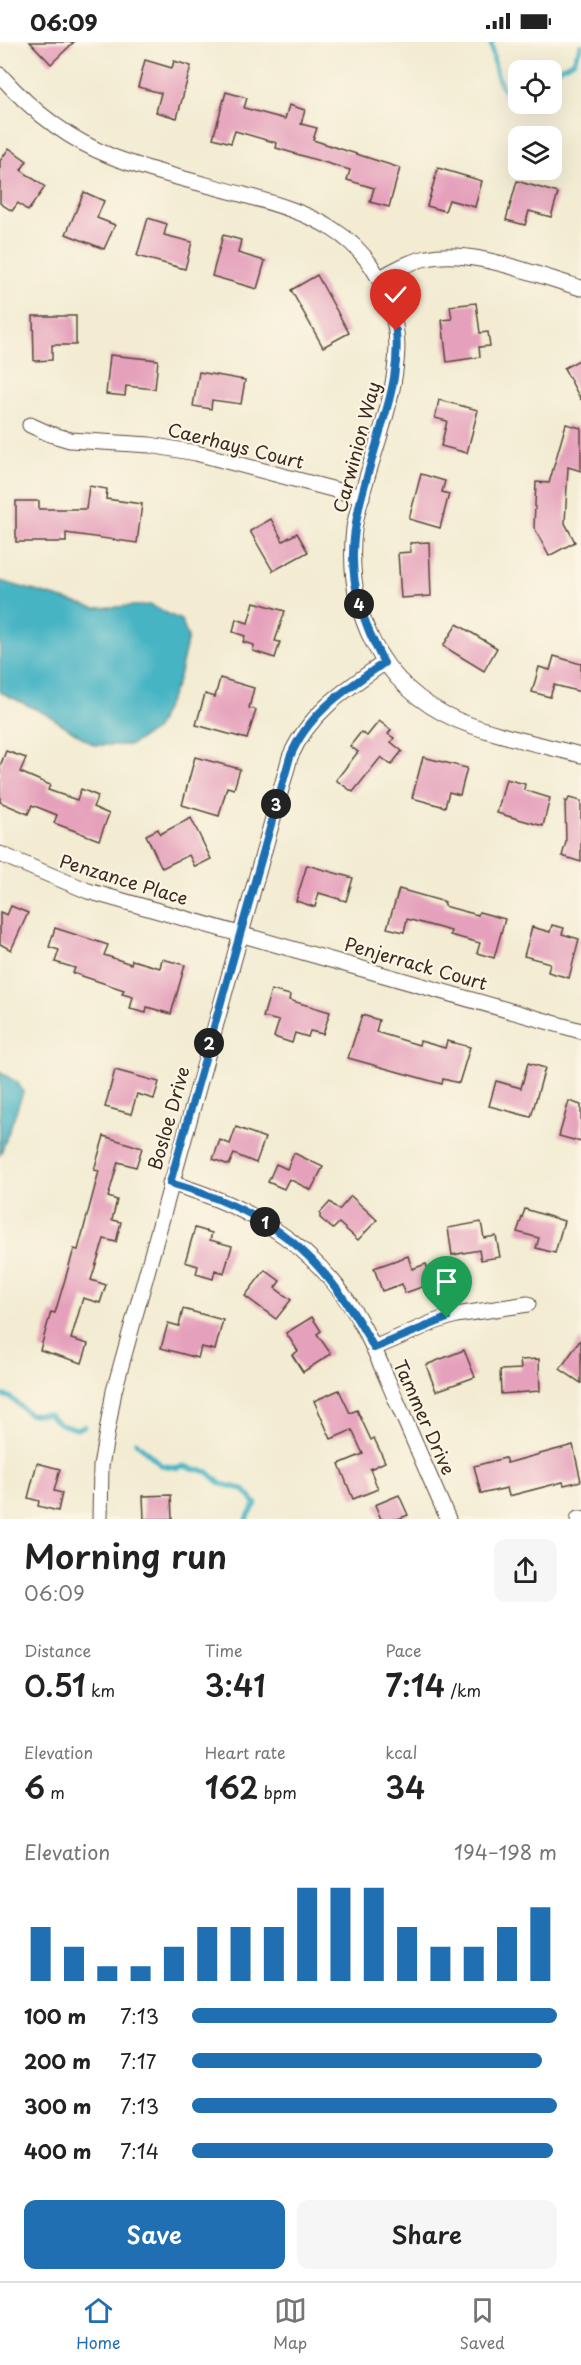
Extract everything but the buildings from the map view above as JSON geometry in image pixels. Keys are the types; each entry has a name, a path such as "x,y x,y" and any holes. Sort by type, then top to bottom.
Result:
{"street":[{"name":"Carwinion Way","path":"0,75 22,98 51,122 99,151 129,163 293,208 319,220 359,250 380,278 393,314 396,331 396,373 393,388 354,528 352,569 360,611 384,663 430,705 458,720 581,755"},
{"path":"380,278 425,258 451,255 486,261 581,288"},
{"name":"Caerhays Court","path":"30,425 70,440 150,445 196,453 362,497"},
{"name":"Bosloe Drive","path":"100,1519 101,1466 107,1422 170,1183 293,749 305,729 330,701 384,663"},
{"name":"Penzance Place","path":"0,854 88,891 240,934"},
{"name":"Penjerrack Court","path":"240,934 581,1030"},
{"name":"Tammer Drive","path":"170,1183 207,1195 267,1223 304,1251 349,1303 374,1348 448,1519"},
{"path":"374,1348 456,1315 528,1304"}],"water":[{"path":"0,581 95,608 150,605 181,620 188,637 178,681 156,729 131,745 94,745 48,715 0,692"},
{"path":"0,1072 18,1083 23,1092 0,1156"}],"waterway":[{"path":"491,42 499,81 508,95"},
{"path":"562,67 574,61 581,45"},
{"path":"0,1395 10,1397 29,1414 48,1414 60,1424 77,1429 84,1426"},
{"path":"136,1442 161,1465 178,1468 183,1466 208,1472 221,1484 243,1489 256,1504 246,1519"}],"route":[{"path":"396,331 396,373 393,388 357,512 352,548 352,569 360,611 384,663 325,706 305,729 293,749 170,1183 245,1211 267,1223 304,1251 320,1266 349,1303 374,1348 447,1318"}]}
